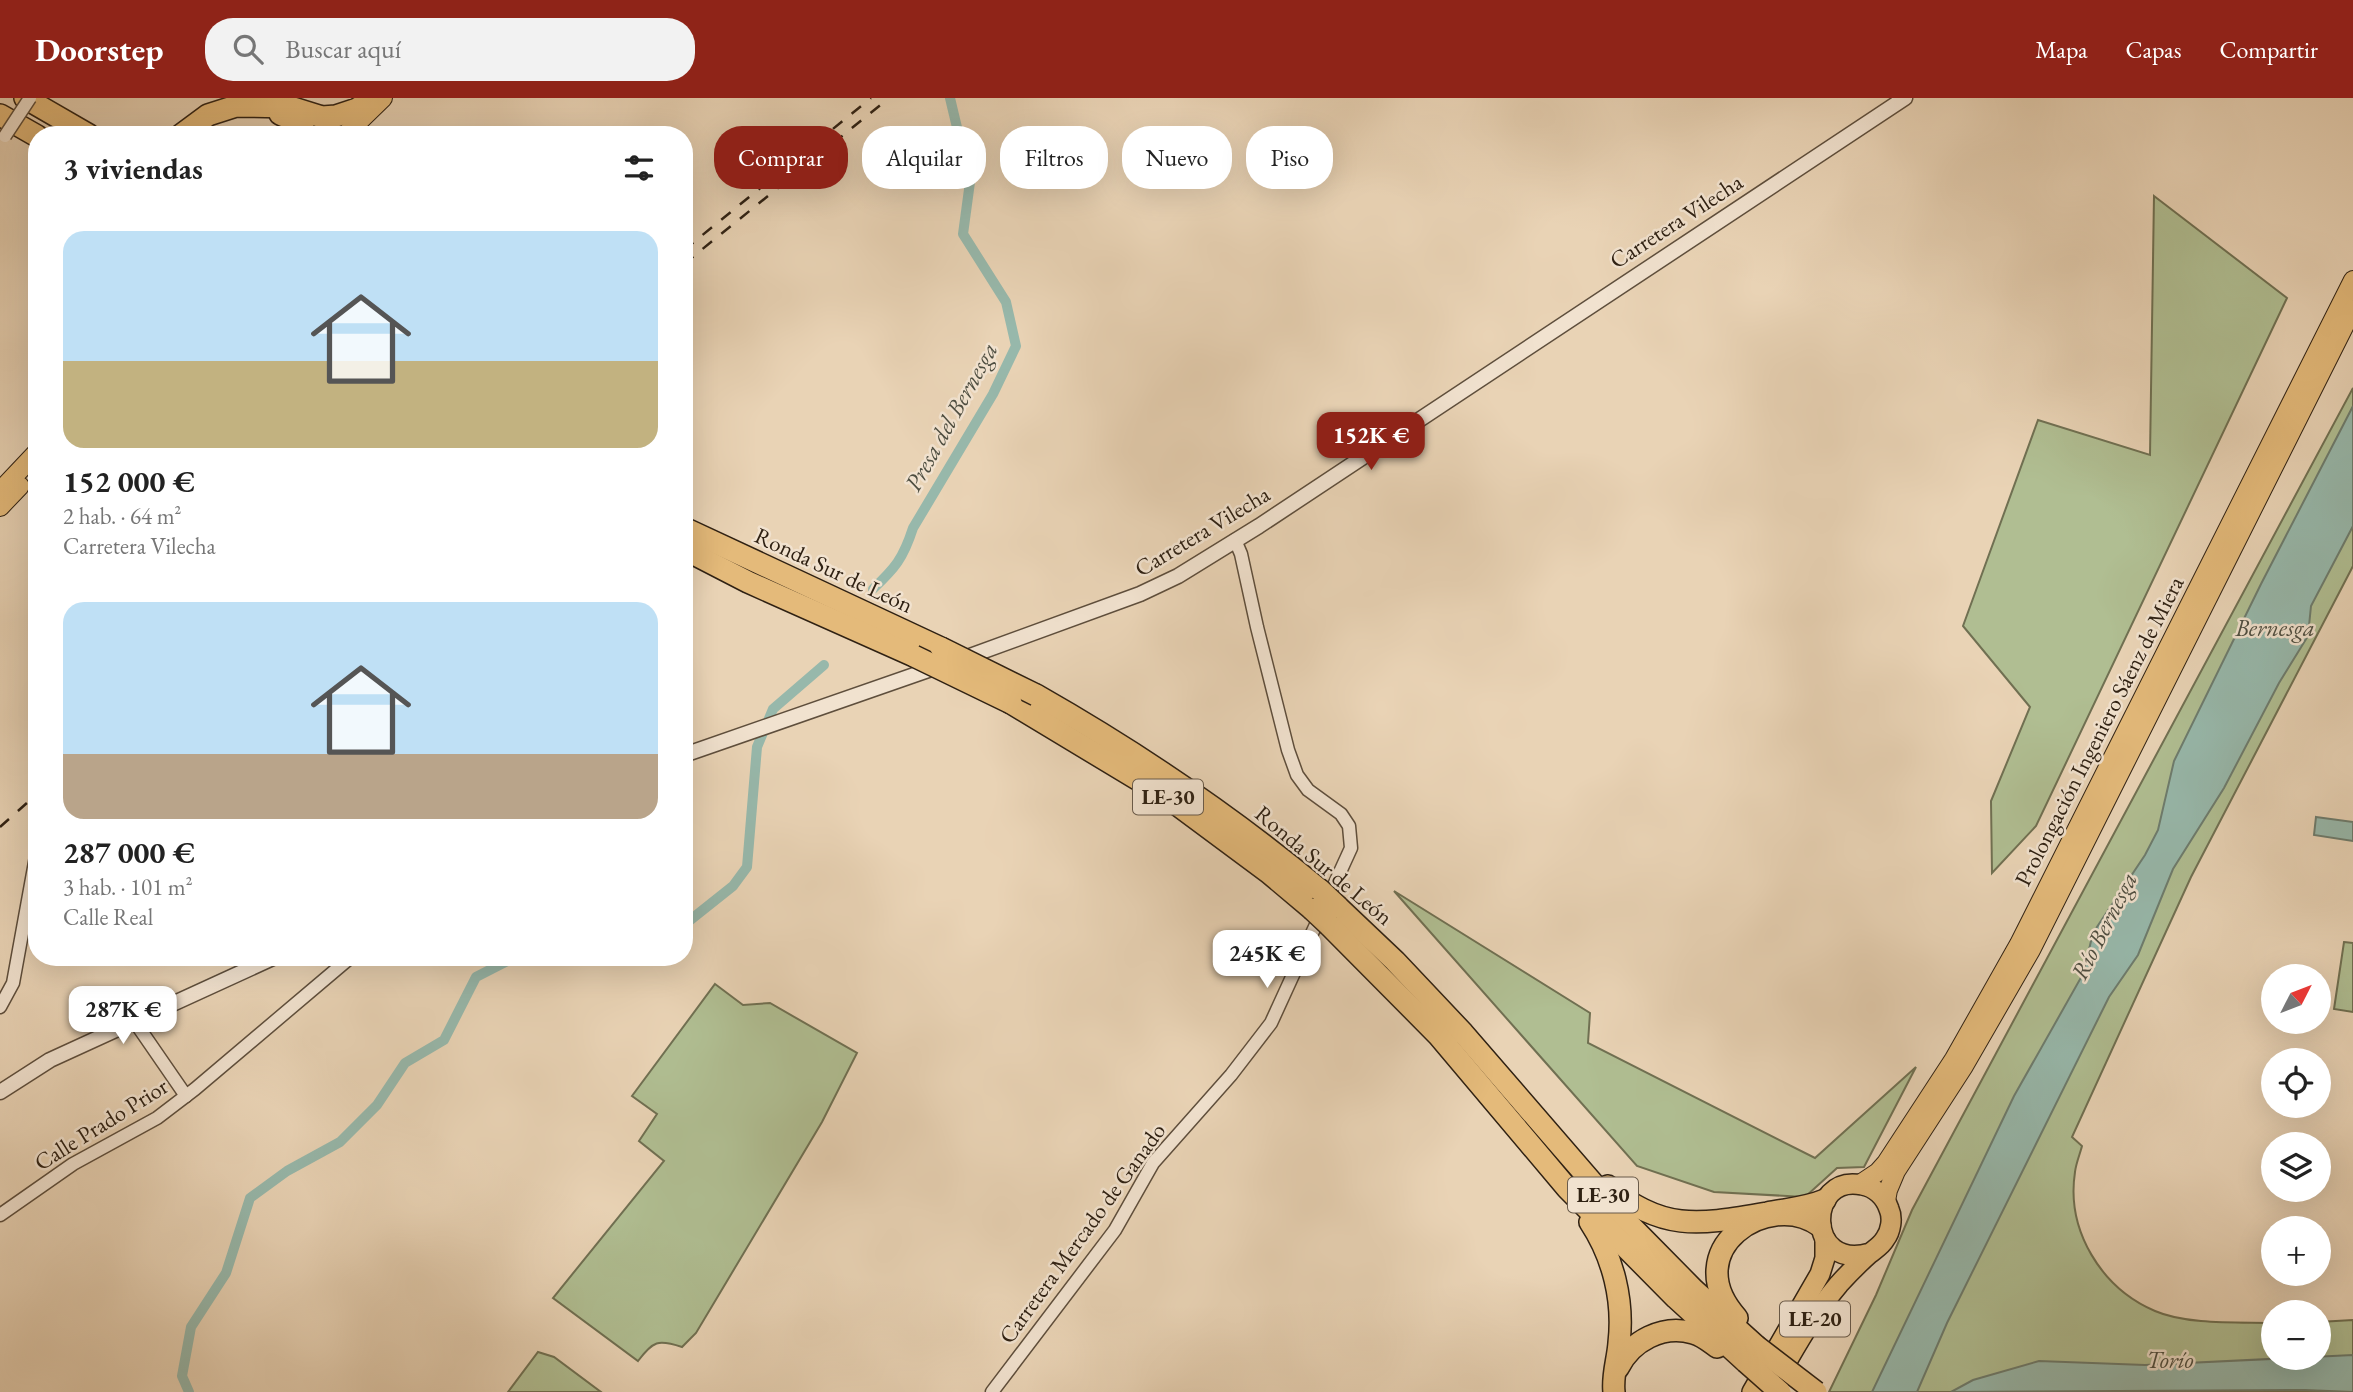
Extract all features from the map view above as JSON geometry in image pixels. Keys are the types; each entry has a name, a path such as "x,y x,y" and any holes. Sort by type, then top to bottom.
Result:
{"highway":[{"path":"17,98 62,126"},
{"path":"25,98 73,126"},
{"path":"318,126 357,109 374,98"},
{"path":"193,126 208,115 236,106 290,107 309,126"},
{"path":"214,126 230,116 253,112 280,114 306,126"},
{"path":"2,132 28,135"},
{"name":"Ronda Sur de León","path":"693,532 1036,695 1108,736 1178,781 1279,856 1438,1035 1567,1188 1676,1298 1793,1374 1816,1392"},
{"name":"Ronda Sur de León","path":"693,554 1011,703 1167,797 1268,872 1316,900"},
{"name":"Ronda Sur de León","path":"1333,916 1395,961 1463,1033 1623,1218 1754,1349 1780,1392"},
{"path":"1463,1033 1502,1068 1597,1177 1639,1209 1682,1222 1716,1222 1801,1208 1825,1200 1841,1187 1860,1184 1871,1188 1886,1201 1891,1213 1891,1226 1887,1237 1870,1253 1849,1256 1831,1247 1814,1222 1794,1216 1764,1219 1742,1228 1724,1247 1717,1264 1718,1289 1754,1349 1733,1358 1692,1333 1665,1332 1643,1340 1627,1352 1614,1384"},
{"path":"1567,1188 1604,1247 1620,1300 1619,1345 1614,1384"},
{"path":"1822,1233 1821,1208 1825,1200"},
{"name":"LE-20","path":"1752,1392 1820,1275 1825,1258 1822,1233"},
{"name":"LE-20","path":"1770,1392 1826,1300 1870,1253"}],"main road":[{"path":"346,126 374,98"},
{"path":"354,126 383,98"},
{"path":"364,126 390,98"},
{"name":"Prolongación Ingeniero Sáenz de Miera","path":"1860,1184 1886,1163 1954,1059 2019,944 2353,280"},
{"name":"Prolongación Ingeniero Sáenz de Miera","path":"1886,1201 1896,1171 1965,1066 2031,950 2353,309"},
{"path":"0,491 28,461"},
{"path":"0,507 28,477"}],"street":[{"path":"2,132 30,98"},
{"name":"Carretera Vilecha","path":"693,752 1140,594 1178,576 1905,98"},
{"name":"Carretera Mercado de Ganado","path":"992,1392 1115,1230 1153,1163 1231,1075 1270,1023 1351,848 1349,827 1341,814 1308,790 1297,775 1288,750 1236,540"},
{"path":"0,1007 13,983 28,900"},
{"path":"0,1092 50,1060 256,966"},
{"name":"Calle Prado Prior","path":"0,1215 73,1164 157,1118 340,966"},
{"path":"135,1022 186,1096"}],"green space":[{"path":"2154,196 2287,298 2036,826 1992,873 1991,801 2030,707 1963,626 2038,420 2150,455"},
{"path":"2353,388 2353,566 2191,877 2072,1137 2082,1146 2076,1169 2074,1194 2082,1235 2091,1255 2118,1288 2155,1311 2182,1319 2261,1323 2261,1370 2331,1370 2331,1321 2353,1320 2353,1392 1829,1392 1876,1295 1912,1210"},
{"path":"1394,891 1590,1013 1588,1043 1815,1158 1916,1067 1864,1167 1837,1168 1805,1197 1714,1192 1637,1166"},
{"path":"2344,942 2353,943 2353,1012 2334,1009"},
{"path":"715,984 743,1005 770,1003 857,1053 822,1122 696,1333 682,1347 667,1343 652,1346 638,1361 553,1298 664,1161 639,1141 657,1114 632,1096"},
{"path":"538,1352 554,1357 601,1392 508,1392"}],"water":[{"name":"Bernesga","path":"2353,406 2353,526 2311,606 2308,636 2279,683 2224,788 2173,869 2138,955 2109,997 1947,1323 1917,1392 1872,1392 2014,1096 2083,974 2093,933 2145,855 2158,830 2174,761"},
{"path":"2316,817 2353,822 2353,841 2314,835"},
{"path":"2353,1355 2353,1392 1951,1392 1973,1380 2039,1361 2145,1365 2261,1359 2261,1370 2331,1370 2331,1356"}],"waterway":[{"name":"Presa del Bernesga","path":"873,589 893,569 902,555 913,528 993,394 1016,346 1006,302 963,234 970,182 950,98"},
{"name":"Presa del Bernesga","path":"693,918 733,886 747,867 757,747 773,709 824,665"},
{"name":"Presa del Bernesga","path":"189,1392 182,1376 191,1327 226,1273 250,1198 287,1171 340,1142 377,1105 405,1063 444,1040 476,977 497,966"}],"railway":[{"path":"693,243 871,98"},
{"path":"693,257 889,98"},
{"path":"0,827 28,802"}],"water label":[{"name":"Río Bernesga","path":"2104,926"},
{"name":"Torío","path":"2170,1360"}]}
